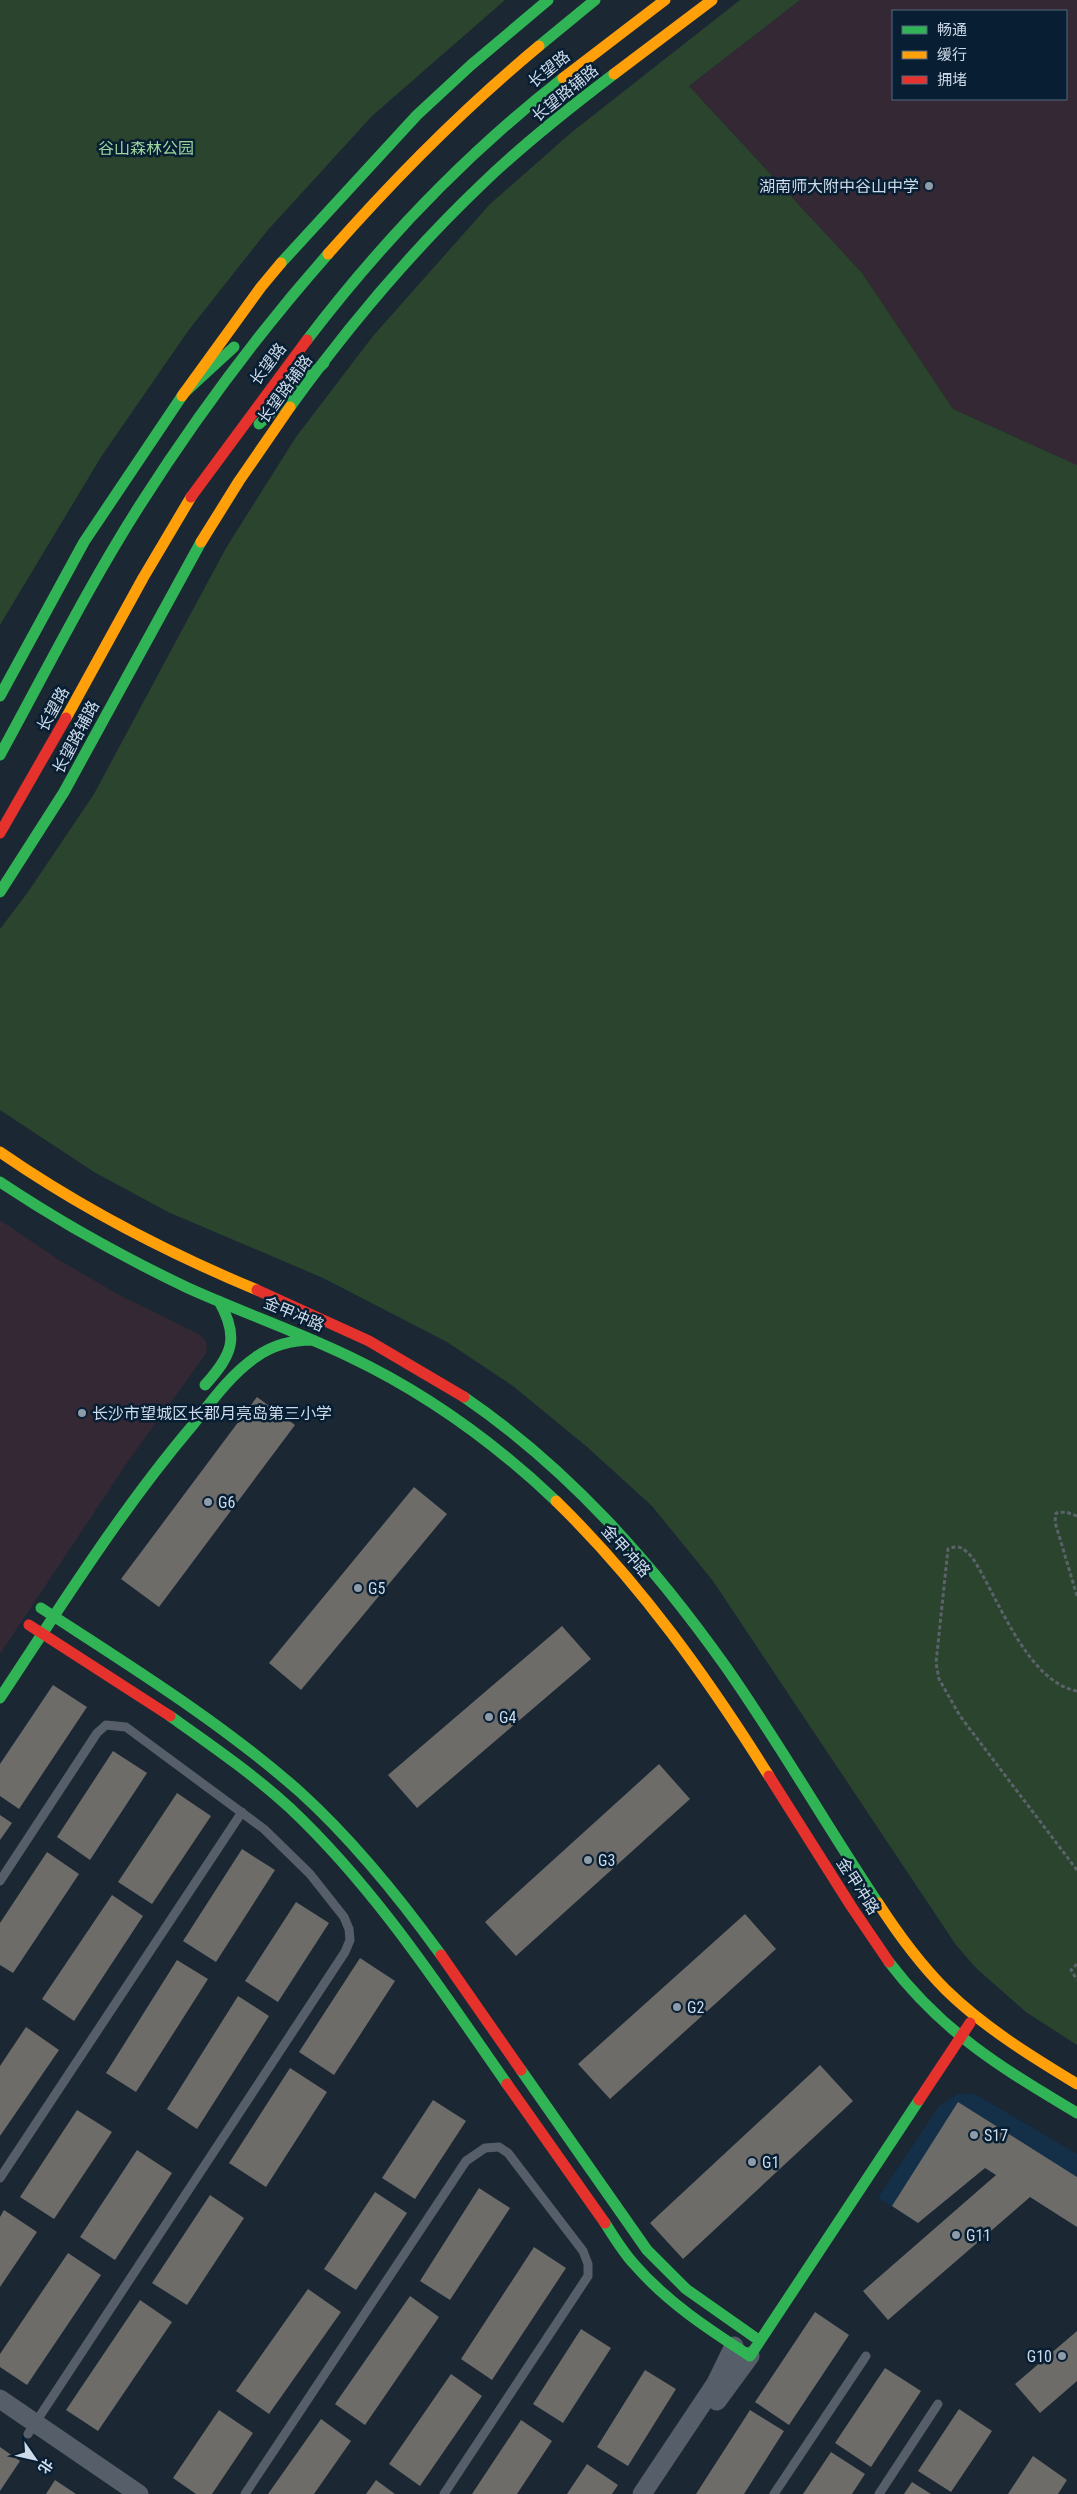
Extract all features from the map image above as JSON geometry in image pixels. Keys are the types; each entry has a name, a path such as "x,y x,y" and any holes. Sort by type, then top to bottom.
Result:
{"main road":[{"path":"0,696 84,542 184,393 261,287 320,218 424,109 470,65 548,0"},
{"name":"长望路","path":"0,755 117,542 161,472 227,376 288,297 356,220 464,112 515,64 595,0"},
{"name":"长望路","path":"0,833 61,730 151,565 211,469 288,363 380,251 437,191 499,131 575,68 665,0"},
{"name":"长望路辅路","path":"0,892 49,818 85,757 168,598 238,481 324,363 425,243 481,186 554,122 643,51 712,0"},
{"path":"184,393 288,297"},
{"path":"211,469 324,363"},
{"name":"金甲冲路","path":"0,1152 131,1233 197,1265 340,1326 411,1364 448,1385 535,1450 614,1526 669,1588 723,1664 910,1949 961,2004 975,2016 1003,2038 1077,2084"},
{"name":"金甲冲路","path":"0,1182 62,1222 110,1248 219,1301 314,1340 391,1378 479,1435 570,1514 604,1549 650,1602 684,1646 842,1892 894,1966 944,2030 960,2038 991,2060 1077,2113"},
{"path":"199,1392 224,1365 233,1338 228,1315 219,1301"},
{"path":"0,1698 152,1475 237,1374 250,1361 278,1343 314,1340"},
{"path":"49,1595 27,1629 43,1634 244,1770 318,1837 366,1889 406,1940 632,2262 655,2289 682,2312 748,2340"},
{"path":"41,1608 189,1707 257,1756 333,1824 381,1876 422,1928 647,2250 670,2277 748,2340"},
{"path":"944,2030 961,2004"},
{"path":"748,2340 975,2016"}],"street":[{"path":"642,2494 716,2383 748,2340"},
{"path":"656,2494 748,2340"},
{"path":"0,2399 31,2428 124,2492"},
{"path":"0,2414 31,2428"}],"lane":[{"path":"0,1880 97,1733 106,1725 126,1727 264,1829 310,1874 344,1917 349,1929 350,1940 345,1952 31,2428"},
{"path":"0,2178 242,1812"},
{"path":"245,2494 466,2161 485,2148 499,2147 508,2154 582,2251 588,2264 588,2276 444,2494"},
{"path":"774,2494 866,2356"},
{"path":"879,2494 938,2404"}],"path":[{"path":"1077,1516 1066,1512 1056,1513 1054,1522 1077,1596"},
{"path":"1077,1691 1056,1684 1039,1669 1026,1653 972,1557 963,1548 955,1546 948,1549 936,1663 939,1679 960,1716 1077,1870"},
{"path":"1077,1964 1071,1970 1077,1980"}],"shaded area":[{"name":"湖南师大附中谷山中学","path":"800,0 1077,0 1077,465 953,409 862,273 689,86"},
{"name":"长沙市望城区长郡月亮岛第三小学","path":"0,1220 59,1260 121,1296 199,1334 206,1341 207,1352 127,1463 0,1654"},
{"name":"S17","path":"958,2094 975,2094 1077,2154 1077,2227 985,2168 918,2223 878,2198 939,2106"}],"green space":[{"name":"谷山森林公园","path":"0,0 505,0 372,116 267,231 188,331 101,457 0,625"},
{"path":"740,0 800,0 689,86 862,273 953,409 1077,465 1077,2045 1026,2012 976,1968 956,1945 713,1581 652,1506 586,1446 513,1386 447,1342 323,1278 168,1212 94,1172 0,1110 0,929 28,892 94,794 226,548 296,437 373,336 490,204 572,132"}],"building":[{"name":"G6","path":"257,1397 295,1425 159,1607 121,1579"},
{"name":"G5","path":"414,1487 447,1514 301,1690 269,1663"},
{"name":"G4","path":"562,1626 591,1659 417,1808 388,1775"},
{"path":"53,1685 87,1707 19,1809 0,1796 0,1764"},
{"path":"113,1751 147,1773 90,1860 57,1837"},
{"name":"G3","path":"659,1764 690,1799 516,1956 485,1922"},
{"path":"177,1793 211,1816 152,1904 118,1882"},
{"path":"0,1815 12,1823 0,1840"},
{"path":"242,1849 275,1870 216,1962 183,1941"},
{"path":"47,1852 79,1874 13,1973 0,1965 0,1923"},
{"path":"112,1895 143,1916 74,2021 42,1999"},
{"path":"296,1902 329,1923 278,2002 245,1981"},
{"name":"G2","path":"745,1914 776,1949 610,2099 578,2064"},
{"path":"360,1958 395,1981 334,2075 299,2052"},
{"path":"177,1960 208,1979 136,2092 106,2073"},
{"path":"238,1996 269,2016 197,2129 167,2109"},
{"path":"26,2027 59,2050 0,2136 0,2066"},
{"name":"G1","path":"820,2065 853,2101 683,2259 650,2223"},
{"path":"290,2068 327,2092 266,2187 229,2163"},
{"path":"433,2100 466,2121 415,2199 382,2178"},
{"path":"958,2102 1077,2177 1077,2227 1030,2197 888,2320 863,2291 996,2175 985,2168 918,2223 892,2206"},
{"path":"77,2110 112,2132 54,2219 20,2197"},
{"path":"137,2150 172,2173 115,2260 80,2237"},
{"path":"479,2188 510,2208 450,2300 420,2281"},
{"path":"375,2192 407,2213 356,2290 324,2269"},
{"path":"210,2195 244,2218 187,2305 152,2283"},
{"path":"4,2210 37,2232 0,2287 0,2217"},
{"path":"534,2247 566,2268 492,2380 461,2359"},
{"path":"68,2253 101,2275 27,2385 0,2367 0,2354"},
{"path":"308,2289 341,2312 269,2414 236,2391"},
{"path":"410,2296 439,2317 365,2425 335,2404"},
{"path":"140,2300 172,2322 98,2431 66,2410"},
{"path":"815,2312 849,2335 789,2425 755,2402"},
{"path":"581,2329 611,2348 563,2423 533,2404"},
{"name":"G10","path":"1077,2331 1077,2381 1040,2413 1015,2384"},
{"path":"885,2368 921,2391 871,2467 835,2443"},
{"path":"645,2370 676,2389 628,2466 597,2447"},
{"path":"451,2374 482,2396 420,2486 389,2464"},
{"path":"959,2409 992,2431 951,2492 918,2471"},
{"path":"219,2410 253,2433 212,2494 196,2494 173,2478"},
{"path":"750,2410 784,2431 744,2494 696,2494"},
{"path":"321,2419 351,2441 314,2494 268,2494"},
{"path":"521,2420 552,2441 517,2494 472,2494"},
{"path":"0,2447 20,2461 0,2491"},
{"path":"831,2452 865,2474 852,2494 803,2494"},
{"path":"1033,2456 1067,2480 1058,2494 1008,2494"},
{"path":"587,2464 618,2485 612,2494 567,2494"},
{"path":"55,2480 76,2494 46,2494"},
{"path":"376,2480 395,2494 366,2494"},
{"path":"912,2482 931,2494 904,2494"}],"traffic: fast":[{"path":"281,263 417,115 471,65 548,0"},
{"path":"539,46 595,0"},
{"path":"290,407 380,292 454,211 529,142 614,74"},
{"path":"307,340 335,304 426,201 492,137 563,78"},
{"path":"0,755 103,566 161,472 253,344 328,254"},
{"path":"184,393 234,347"},
{"path":"259,424 324,363"},
{"path":"0,696 84,542 182,396"},
{"path":"0,892 64,792 201,542"},
{"path":"0,1182 69,1225 164,1276 208,1297 348,1356 404,1386 458,1420 508,1459 556,1501"},
{"path":"205,1385 222,1364 230,1346 229,1326 226,1314 219,1301"},
{"path":"0,1698 140,1491 222,1389 247,1364 270,1349 290,1342 313,1340"},
{"path":"464,1397 539,1455 574,1487 639,1555 669,1591 746,1696 878,1903"},
{"path":"41,1608 207,1718 270,1766 300,1792 339,1830 375,1870 441,1955"},
{"path":"170,1716 261,1783 290,1808 321,1839 351,1872 406,1940 507,2084"},
{"path":"889,1962 910,1987 952,2029 999,2064 1077,2113"},
{"path":"521,2070 647,2250 686,2289 760,2341"},
{"path":"605,2223 630,2259 660,2291 704,2325 750,2356 919,2100"}],"traffic: slow":[{"path":"563,78 665,0"},
{"path":"614,74 712,0"},
{"path":"328,254 429,146 539,46"},
{"path":"182,396 261,287 281,263"},
{"path":"201,542 239,481 290,407"},
{"path":"66,718 143,578 191,497"},
{"path":"0,1152 62,1192 125,1228 257,1290"},
{"path":"556,1501 616,1565 671,1632 697,1667 769,1776"},
{"path":"878,1903 918,1959 961,2004 1009,2041 1077,2084"}],"traffic: jam":[{"path":"191,497 307,340"},
{"path":"0,833 66,718"},
{"path":"257,1290 369,1341 464,1397"},
{"path":"29,1625 170,1716"},
{"path":"769,1776 851,1906 889,1962"},
{"path":"441,1955 521,2070"},
{"path":"919,2100 970,2023"},
{"path":"507,2084 605,2223"}],"place":[{"name":"湖南师大附中谷山中学","path":"929,186"},
{"name":"长沙市望城区长郡月亮岛第三小学","path":"82,1413"},
{"name":"G6","path":"208,1502"},
{"name":"G5","path":"358,1588"},
{"name":"G4","path":"489,1717"},
{"name":"G3","path":"588,1860"},
{"name":"G2","path":"677,2007"},
{"name":"S17","path":"974,2135"},
{"name":"G1","path":"752,2162"},
{"name":"G11","path":"956,2235"},
{"name":"G10","path":"1062,2356"}]}
